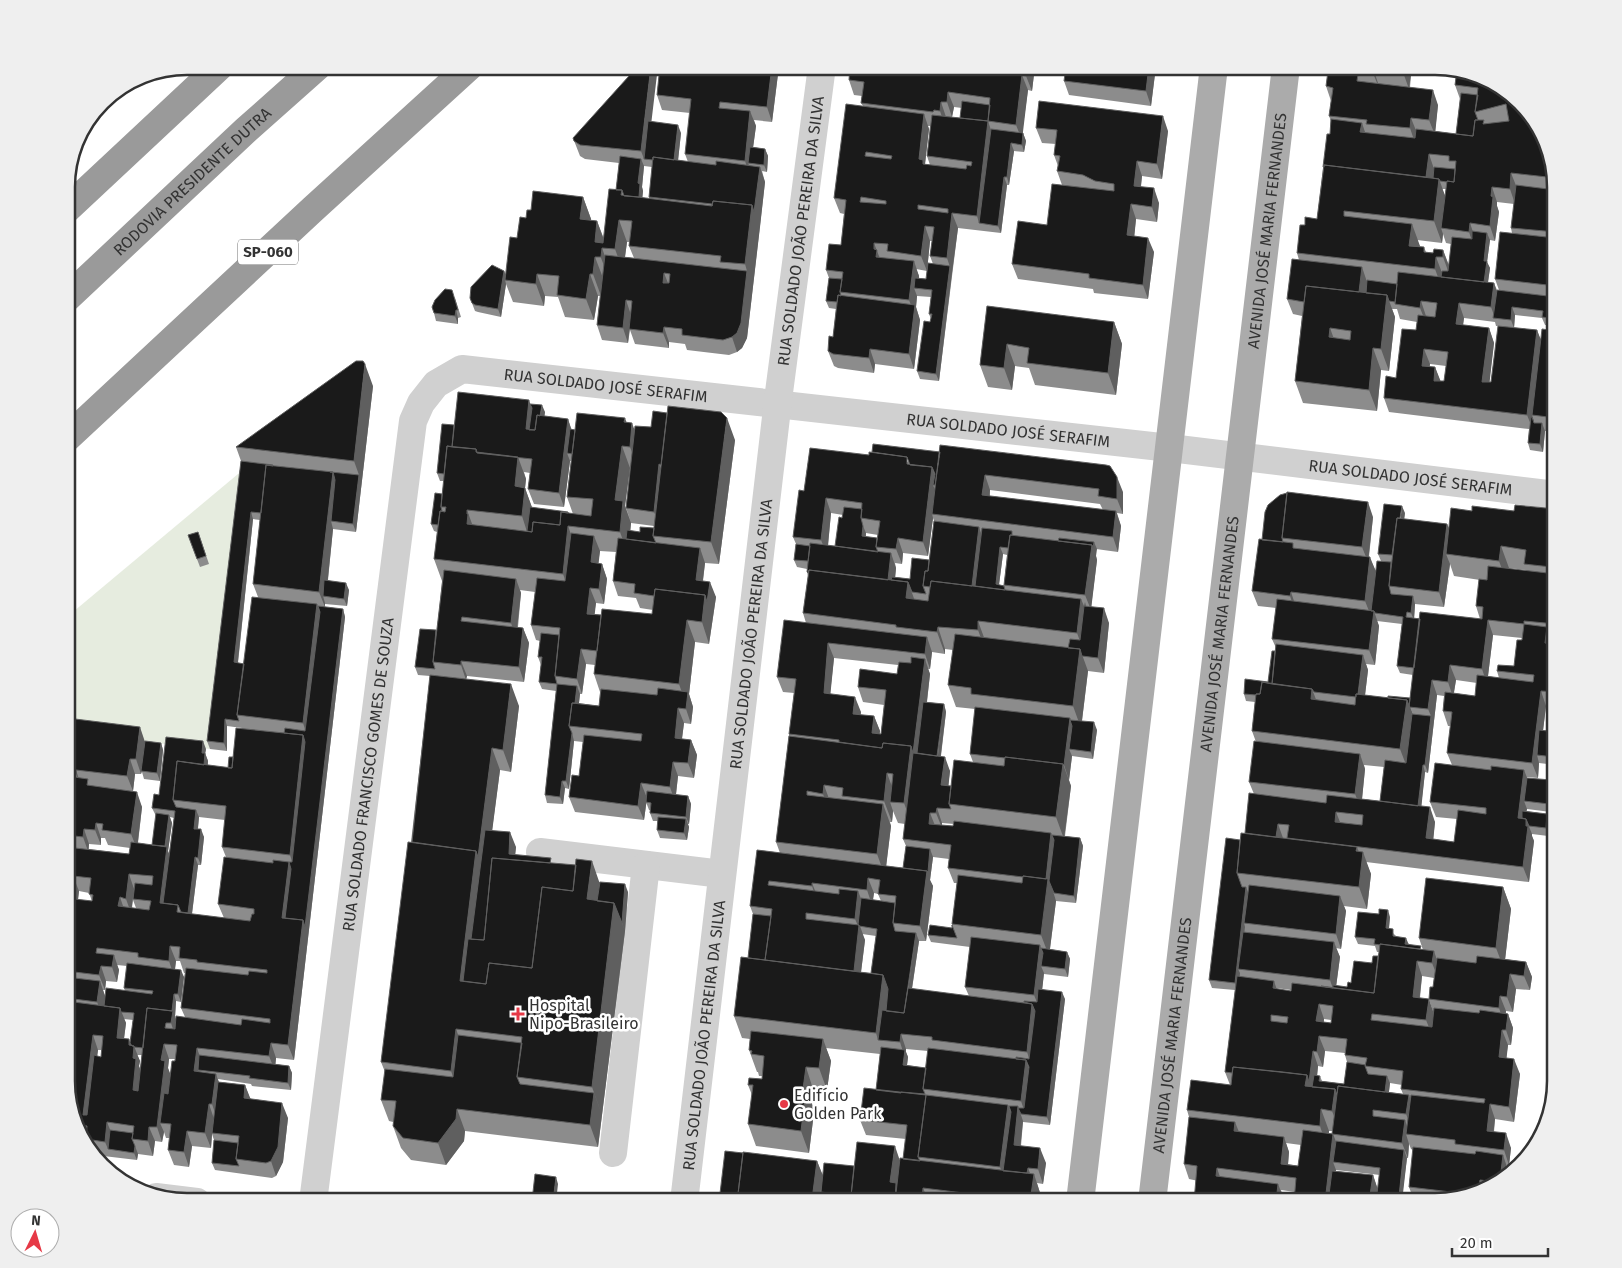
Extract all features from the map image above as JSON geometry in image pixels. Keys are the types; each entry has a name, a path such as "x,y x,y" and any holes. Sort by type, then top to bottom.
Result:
{"highway":[{"path":"75,201 210,75"},
{"name":"RODOVIA PRESIDENTE DUTRA","path":"75,290 308,75"},
{"name":"SP-060","path":"75,430 460,75"}],"main road":[{"path":"1081,1193 1213,75"},
{"name":"AVENIDA JOSÉ MARIA FERNANDES","path":"1153,1193 1285,75"}],"street":[{"name":"RUA SOLDADO JOÃO PEREIRA DA SILVA","path":"685,1193 777,404 821,75"},
{"name":"RUA SOLDADO JOSÉ SERAFIM","path":"462,369 1170,448 1547,494"},
{"name":"RUA SOLDADO FRANCISCO GOMES DE SOUZA","path":"315,1193 413,421 421,402 436,384 462,369"},
{"path":"540,852 722,874"},
{"path":"613,1153 646,865"}],"shaded area":[{"path":"244,469 210,749 75,734 75,610"}],"building":[{"path":"630,75 650,75 641,151 580,145 573,138"},
{"path":"659,75 771,75 767,107 720,102 719,108 750,111 745,161 685,154 691,99 657,95"},
{"path":"849,75 1022,75 1016,125 988,121 990,98 948,92 947,102 941,102 940,111 934,110 933,112 861,103 864,82 849,80"},
{"path":"1065,75 1148,75 1146,91 1064,81"},
{"path":"1327,75 1358,75 1357,81 1433,90 1429,120 1411,118 1410,128 1366,124 1367,120 1329,116 1333,88 1326,86"},
{"path":"1457,77 1485,87 1503,98 1528,125 1541,151 1545,165 1547,177 1511,173 1510,189 1492,187 1491,196 1493,197 1490,226 1470,223 1469,232 1441,228 1447,181 1454,182 1456,161 1449,161 1449,156 1429,154 1426,177 1324,165 1323,167 1331,119 1362,123 1360,132 1415,138 1416,129 1473,136 1475,120 1484,120 1483,124 1509,121 1506,104 1475,112 1478,88 1455,85"},
{"path":"1461,93 1478,95 1475,112 1478,120 1475,120 1473,136 1456,134"},
{"path":"962,101 990,105 988,121 960,118"},
{"path":"1039,101 1163,116 1157,164 1137,161 1134,186 1154,188 1152,207 1131,204 1127,235 1148,238 1143,285 1089,278 1089,274 1012,264 1018,221 1047,225 1052,184 1114,191 1114,184 1095,181 1083,175 1057,171 1060,156 1054,155 1057,130 1036,128"},
{"path":"846,104 924,114 919,159 923,160 923,164 966,169 967,165 971,166 972,162 927,156 932,115 988,121 977,216 952,213 947,258 930,256 934,227 925,226 921,256 887,251 888,244 874,243 874,249 877,250 876,257 914,261 909,300 840,292 843,272 826,270 829,244 841,245 846,200 834,198","holes":["866,152 892,156 891,159 865,156","861,197 886,201 886,204 860,202","918,205 948,209 948,213 918,209"]},
{"path":"648,121 678,125 674,160 653,157 653,160 644,159"},
{"path":"991,129 1023,133 1022,145 1011,143 1007,177 1004,177 998,226 979,223"},
{"path":"750,147 765,149 764,165 748,163"},
{"path":"620,156 641,159 638,183 640,184 639,197 624,196 622,190 616,190"},
{"path":"653,157 716,165 716,161 760,167 754,212 752,205 713,201 712,206 712,204 649,197"},
{"path":"1324,165 1439,179 1434,221 1344,211 1344,216 1412,224 1409,246 1424,247 1424,252 1433,253 1434,249 1443,250 1443,257 1436,257 1435,269 1297,253 1300,225 1305,225 1305,217 1317,219"},
{"path":"1434,167 1455,169 1454,182 1440,181 1433,178"},
{"path":"1516,185 1547,189 1547,231 1511,228"},
{"path":"609,189 622,190 621,195 712,206 713,201 752,205 745,264 720,262 721,256 629,246 632,221 619,220 615,249 602,248 601,257 595,257 593,274 590,274 586,299 557,295 559,276 537,274 536,284 505,280 510,237 517,238 520,217 526,218 527,210 531,210 533,191 583,197 580,219 597,221 595,242 603,243"},
{"path":"1472,231 1487,233 1484,261 1487,261 1484,282 1441,277 1442,271 1448,271 1452,237 1472,239"},
{"path":"1500,232 1547,237 1547,285 1495,279"},
{"path":"605,255 747,271 741,323 737,333 732,337 723,340 682,335 682,329 664,327 663,333 629,329 632,301 626,300 623,328 597,325","holes":["664,273 670,274 669,283 663,283"]},
{"path":"1292,259 1362,267 1359,292 1306,286 1304,302 1287,299"},
{"path":"928,263 950,266 936,374 917,371 924,321 930,322 932,314 929,314 932,290 914,288 915,278 926,279"},
{"path":"492,265 504,271 498,309 475,305 470,298 471,287"},
{"path":"1398,272 1494,283 1491,307 1459,303 1456,324 1489,328 1482,382 1491,382 1498,326 1537,330 1527,415 1384,398 1386,376 1396,378 1402,329 1416,330 1418,315 1435,317 1437,303 1421,301 1420,308 1395,304","holes":["1424,349 1448,352 1444,381 1434,381 1435,367 1422,366"]},
{"path":"829,278 842,279 841,296 838,295 837,302 826,301"},
{"path":"1367,280 1397,284 1395,302 1389,301 1387,295 1366,293"},
{"path":"1306,286 1387,295 1381,349 1373,348 1369,390 1295,381","holes":["1330,328 1351,331 1350,340 1329,337"]},
{"path":"445,289 452,290 458,310 456,310 455,316 434,313 432,307 435,300"},
{"path":"1497,290 1547,296 1547,318 1542,317 1543,311 1512,307 1511,320 1493,318"},
{"path":"838,295 915,305 909,354 870,349 869,358 833,354 828,351 829,336 833,337"},
{"path":"987,306 1114,322 1108,373 1027,363 1029,348 1007,344 1004,368 980,365"},
{"path":"1542,329 1547,330 1547,417 1532,415"},
{"path":"356,361 363,361 365,364 354,461 236,447"},
{"path":"458,392 529,400 526,429 535,430 537,415 568,419 559,493 528,489 532,459 477,453 476,449 452,447"},
{"path":"530,404 542,405 540,416 537,415 535,430 529,430 532,408"},
{"path":"668,406 721,412 727,418 711,542 653,536"},
{"path":"653,411 667,413 654,512 626,508 635,426 651,427"},
{"path":"577,413 625,418 624,422 632,423 630,447 622,446 615,500 623,501 620,532 568,526 563,574 434,559 440,511 445,512 446,507 441,507 447,446 518,457 515,486 525,488 522,516 467,510 467,524 532,532 533,522 560,525 561,512 591,516 593,499 567,497"},
{"path":"1531,417 1534,423 1542,423 1540,444 1528,443"},
{"path":"442,424 454,425 452,447 447,446 444,474 437,473"},
{"path":"570,429 575,430 572,454 567,453"},
{"path":"873,444 940,452 935,485 933,485 935,474 932,467 910,465 907,457 872,452"},
{"path":"940,445 1110,466 1117,477 1117,499 1098,496 1099,489 985,475 982,495 1116,511 1113,537 932,514"},
{"path":"810,448 869,455 869,452 907,457 907,464 932,467 923,542 898,538 896,549 876,547 880,521 861,518 862,503 826,498 821,540 793,537 799,490 804,491"},
{"path":"241,461 273,466 266,465 261,513 251,512 234,662 244,664 237,715 239,721 225,719 224,743 207,741"},
{"path":"266,465 333,472 319,592 253,584"},
{"path":"333,472 359,475 353,524 331,521 335,480"},
{"path":"1287,492 1368,502 1362,547 1282,538"},
{"path":"435,493 442,494 442,511 440,511 438,525 431,524"},
{"path":"1287,493 1283,542 1262,540 1265,512 1268,505 1280,495"},
{"path":"1384,504 1402,506 1400,518 1397,518 1392,555 1378,554"},
{"path":"1515,505 1547,508 1547,567 1524,564 1526,550 1501,546 1499,561 1446,554 1451,508 1472,511 1472,506 1514,511"},
{"path":"530,507 568,513 561,512 560,525 533,522 532,532 527,531"},
{"path":"844,507 862,509 862,536 877,538 876,547 878,552 835,546 839,517 842,518"},
{"path":"1397,518 1447,524 1439,592 1389,586"},
{"path":"934,521 979,527 972,586 931,581 930,587 923,586 925,571 928,571"},
{"path":"640,527 654,528 653,536 656,543 626,539 627,530 640,532"},
{"path":"982,528 1012,531 1008,548 1000,547 996,584 1004,586 1005,590 975,586"},
{"path":"198,532 206,556 197,559 188,535"},
{"path":"571,533 594,536 591,562 602,564 599,589 590,588 587,614 601,615 597,651 581,649 577,679 555,676 560,628 531,625 537,578 565,581"},
{"path":"1010,535 1092,545 1085,595 1004,585"},
{"path":"618,538 700,548 696,580 710,582 707,602 705,595 655,589 654,596 634,593 635,584 613,581"},
{"path":"1059,538 1094,542 1093,548 1092,545 1058,541"},
{"path":"1259,539 1293,543 1293,548 1370,557 1365,601 1291,592 1290,596 1252,591"},
{"path":"810,543 891,553 888,580 809,570 808,573"},
{"path":"796,544 810,546 808,561 794,560"},
{"path":"912,558 929,560 923,586 926,594 912,592 908,582 891,580 892,577 910,579"},
{"path":"1377,561 1391,562 1389,586 1391,594 1413,596 1411,613 1407,612 1406,617 1420,619 1414,668 1397,666 1403,617 1371,611"},
{"path":"1488,566 1547,573 1547,623 1524,621 1524,624 1488,620 1482,669 1450,665 1448,682 1432,680 1428,709 1409,707 1420,612 1482,619 1483,607 1476,606 1479,579 1487,580"},
{"path":"444,570 516,579 511,623 462,617 461,621 523,628 519,667 461,661 461,665 433,662"},
{"path":"809,570 908,582 906,598 928,601 931,581 1081,599 1077,633 978,621 978,630 938,627 937,632 803,613"},
{"path":"324,580 346,583 344,599 323,596"},
{"path":"655,589 705,595 702,622 687,620 679,684 594,674 602,609 652,614"},
{"path":"252,597 317,604 303,723 237,715"},
{"path":"1277,599 1374,611 1369,650 1272,639"},
{"path":"318,606 343,609 305,927 303,920 285,918 291,869 289,862 292,862 305,742 303,735 284,733 285,728 305,731 320,612"},
{"path":"1084,606 1104,608 1098,658 1082,656 1080,649 1068,648 1070,639 1080,640"},
{"path":"784,620 927,637 925,654 828,643 824,693 855,697 853,714 874,716 872,733 881,734 886,690 858,687 860,669 897,674 899,662 911,663 911,657 925,659 913,753 911,746 883,743 882,748 839,742 839,740 789,734 796,679 777,677"},
{"path":"1524,624 1547,627 1545,643 1547,643 1547,691 1541,691 1532,763 1447,753 1452,712 1443,711 1445,692 1475,696 1477,675 1533,682 1534,675 1497,671 1498,665 1514,666 1517,640 1522,640"},
{"path":"420,629 436,630 433,662 435,669 415,667"},
{"path":"541,633 559,635 555,676 557,684 539,682 542,657 538,657"},
{"path":"955,634 1080,649 1073,706 971,694 971,688 948,685"},
{"path":"1276,644 1363,655 1358,694 1356,694 1356,697 1272,684"},
{"path":"1272,651 1275,651 1272,684 1262,682 1260,694 1244,694 1245,679 1268,682"},
{"path":"430,675 511,684 503,750 492,748 478,857 476,851 412,842"},
{"path":"1262,682 1312,689 1311,699 1355,705 1356,694 1407,700 1400,749 1252,731 1256,694 1260,694"},
{"path":"557,684 577,686 575,703 572,703 569,726 572,733 566,781 562,781 560,797 545,795"},
{"path":"658,688 688,692 686,709 678,708 675,738 691,740 688,763 673,762 670,787 641,783 638,806 569,797 572,775 579,776 584,735 641,741 642,734 569,726 572,703 599,706 601,689 657,695"},
{"path":"1388,696 1410,698 1409,706 1407,700 1388,698"},
{"path":"923,702 944,704 937,756 917,753"},
{"path":"975,707 1070,718 1064,765 970,754"},
{"path":"1412,714 1431,716 1418,806 1380,801 1385,760 1406,763"},
{"path":"75,719 140,727 136,759 130,759 127,776 76,770 76,774"},
{"path":"1070,720 1094,722 1091,752 1069,749 1072,726"},
{"path":"236,728 303,735 290,855 222,847 226,806 173,800 177,761 232,768"},
{"path":"1539,730 1547,731 1547,756 1537,755"},
{"path":"789,736 882,748 883,743 911,746 904,803 890,802 893,774 887,773 884,801 842,796 843,788 824,785 823,794 807,791 807,795 883,804 877,854 776,842"},
{"path":"166,737 203,741 202,753 205,753 204,765 177,761 173,800 176,807 196,810 194,829 201,829 198,858 195,857 188,913 181,912 178,905 163,903 175,811 152,808 154,794 159,795"},
{"path":"145,741 161,743 157,773 141,771"},
{"path":"1254,741 1360,754 1355,794 1249,782"},
{"path":"913,753 945,757 941,785 951,786 949,804 951,809 937,808 936,813 930,813 929,824 953,826 954,821 1051,833 1046,879 948,868 951,845 903,839"},
{"path":"229,757 233,757 232,768 228,768"},
{"path":"1005,757 1063,764 1056,817 949,804 954,760 1004,766"},
{"path":"1435,763 1491,770 1491,766 1524,770 1518,818 1526,819 1526,826 1528,826 1523,867 1287,838 1289,825 1278,824 1276,837 1245,833 1249,793 1326,803 1327,795 1430,807 1426,838 1454,842 1458,810 1486,814 1486,808 1430,802","holes":["1336,812 1363,815 1362,825 1335,822"]},
{"path":"75,777 88,779 87,785 137,792 131,834 102,830 103,824 96,823 95,830 84,829 83,837 75,836"},
{"path":"1527,778 1547,780 1547,804 1524,801"},
{"path":"647,791 688,796 686,817 650,813 651,803 646,802"},
{"path":"1522,811 1547,814 1546,828 1529,826 1526,819 1522,818"},
{"path":"156,813 169,815 165,846 152,845"},
{"path":"658,817 686,819 684,833 657,830"},
{"path":"485,830 510,832 509,854 551,858 550,863 492,858 484,940 471,939"},
{"path":"1241,833 1357,847 1356,851 1363,852 1359,887 1237,873"},
{"path":"1052,835 1080,838 1074,896 1054,893 1049,881 1054,840"},
{"path":"1226,838 1240,840 1237,873 1242,887 1246,887 1235,983 1209,980"},
{"path":"131,842 167,847 160,903 178,905 177,912 250,921 252,914 254,914 254,909 218,904 224,857 273,863 273,860 289,862 282,918 303,920 288,1045 271,1043 269,1056 197,1048 194,1071 216,1074 212,1104 209,1104 205,1133 187,1131 184,1152 168,1150 171,1124 160,1123 164,1093 168,1094 172,1061 175,1061 177,1045 164,1044 161,1060 165,1061 157,1127 149,1127 148,1141 132,1139 134,1126 107,1122 105,1142 92,1140 79,1110 75,1089 75,1002 120,1008 117,1038 129,1039 129,1045 134,1046 133,1058 136,1059 133,1090 138,1091 147,1008 173,1011 171,1023 166,1023 165,1028 175,1029 176,1016 241,1025 242,1019 270,1023 270,1019 181,1008 186,968 248,975 249,971 267,973 267,970 197,962 197,960 179,958 180,947 170,946 169,961 138,957 138,953 97,948 96,953 114,955 112,967 101,966 99,975 75,972 75,899 92,901 93,895 89,894 91,878 75,876 75,848 129,854","holes":["129,874 153,876 152,885 135,883 133,899 151,901 149,910 118,906 120,897 126,899","93,1035 103,1036 101,1057 94,1055 87,1115 83,1115"]},
{"path":"408,842 476,851 460,981 486,984 489,963 532,968 542,887 573,891 576,859 592,861 587,899 614,903 592,1087 517,1077 522,1037 456,1029 451,1071 381,1062"},
{"path":"906,846 930,849 928,872 903,868"},
{"path":"757,850 927,871 920,926 893,923 896,896 878,894 880,880 868,878 867,890 812,883 812,886 769,881 768,885 839,894 839,889 858,891 855,919 806,913 806,919 859,925 854,971 765,960 772,909 750,906"},
{"path":"492,858 576,865 573,891 542,887 532,968 489,963 486,984 463,981 468,939 484,940"},
{"path":"958,875 1022,883 1023,876 1048,879 1041,935 952,924"},
{"path":"1426,878 1503,887 1496,948 1419,938"},
{"path":"600,882 625,884 622,923 614,903 597,901"},
{"path":"1249,885 1340,896 1336,934 1244,923"},
{"path":"861,898 895,903 893,923 895,931 916,933 904,1013 886,1011 888,989 883,975 871,973 877,929 858,925"},
{"path":"1379,909 1388,910 1386,928 1393,929 1393,936 1406,938 1405,944 1421,946 1420,949 1374,944 1375,939 1355,937 1358,912 1379,914"},
{"path":"753,914 771,916 765,960 748,958"},
{"path":"930,925 952,928 952,925 957,938 928,935"},
{"path":"1243,932 1334,942 1330,980 1238,969"},
{"path":"971,937 1040,945 1034,995 965,987"},
{"path":"1380,944 1434,951 1432,963 1417,961 1413,997 1429,999 1426,1020 1372,1014 1371,1020 1432,1027 1434,1008 1479,1013 1480,1010 1508,1014 1506,1030 1502,1030 1499,1057 1514,1059 1509,1107 1490,1104 1487,1131 1506,1133 1504,1150 1455,1144 1455,1140 1406,1134 1411,1095 1484,1103 1485,1099 1401,1089 1403,1071 1365,1066 1367,1058 1345,1055 1347,1039 1319,1036 1317,1052 1313,1051 1309,1082 1307,1075 1283,1072 1233,1067 1232,1073 1225,1072 1237,976 1274,981 1273,988 1291,991 1292,983 1374,993","holes":["1319,1004 1333,1006 1331,1023 1316,1021","1271,1015 1288,1017 1287,1023 1271,1021"]},
{"path":"1041,948 1067,952 1065,969 1041,966 1043,953"},
{"path":"1373,956 1378,956 1374,993 1333,988 1333,985 1347,987 1348,982 1351,983 1354,961 1372,963"},
{"path":"1477,956 1526,962 1524,976 1510,974 1507,997 1500,996 1499,1008 1429,999 1430,987 1433,987 1437,958 1476,963"},
{"path":"741,957 883,975 876,1033 734,1016"},
{"path":"127,963 181,970 178,994 174,994 172,1011 147,1008 143,1048 134,1047 130,1043 134,1013 121,1012 120,1008 104,1006 106,988 152,994 153,991 124,988"},
{"path":"75,978 100,981 97,1002 75,999"},
{"path":"908,988 1032,1004 1027,1052 932,1040 932,1037 901,1034 900,1042 878,1040 882,1010 904,1013"},
{"path":"1038,989 1062,992 1047,1117 1021,1114 1018,1108 1024,1108 1029,1067 1026,1060 1016,1059 1016,1057 1029,1059 1035,1011 1032,1004 1024,1001 1037,1002"},
{"path":"751,1031 823,1039 819,1068 806,1067 803,1089 806,1090 801,1131 748,1124 753,1085 748,1085 749,1078 762,1079 764,1056 751,1054 752,1051 749,1050"},
{"path":"458,1035 522,1043 517,1077 520,1084 594,1093 590,1125 457,1109 456,1119 438,1143 403,1138 393,1126 396,1101 381,1100 385,1069 453,1077"},
{"path":"881,1047 905,1050 903,1065 926,1068 923,1089 925,1094 876,1090"},
{"path":"928,1048 1026,1060 1021,1101 923,1089"},
{"path":"199,1055 289,1066 288,1083 198,1070"},
{"path":"1347,1062 1366,1065 1368,1074 1387,1076 1385,1092 1338,1086 1336,1093 1335,1089 1312,1087 1314,1075 1320,1076 1319,1081 1344,1084"},
{"path":"1233,1067 1307,1075 1305,1086 1335,1089 1332,1111 1321,1109 1320,1126 1187,1110 1191,1080 1231,1085"},
{"path":"218,1082 245,1085 244,1098 282,1103 278,1147 271,1161 266,1163 236,1159 239,1136 212,1133"},
{"path":"1338,1086 1409,1095 1406,1114 1373,1110 1373,1116 1405,1120 1402,1143 1332,1134"},
{"path":"864,1088 926,1095 918,1157 920,1161 903,1159 907,1125 860,1120"},
{"path":"926,1095 1008,1105 1000,1167 918,1157"},
{"path":"1009,1106 1018,1106 1014,1145 1040,1148 1038,1169 1028,1168 1027,1173 1003,1171 1011,1112"},
{"path":"1189,1117 1235,1122 1234,1131 1284,1137 1281,1164 1298,1166 1303,1130 1333,1134 1326,1193 1295,1193 1296,1178 1217,1168 1216,1176 1278,1184 1277,1193 1195,1193 1197,1166 1184,1164"},
{"path":"110,1130 133,1133 134,1153 108,1149"},
{"path":"214,1140 238,1143 236,1159 239,1166 212,1163"},
{"path":"1336,1141 1404,1150 1399,1193 1377,1193 1380,1168 1333,1162"},
{"path":"857,1142 895,1146 890,1182 896,1183 895,1193 851,1193"},
{"path":"1413,1147 1475,1154 1476,1151 1503,1155 1501,1171 1486,1181 1480,1180 1479,1183 1471,1187 1451,1192 1409,1187"},
{"path":"725,1151 743,1153 738,1193 720,1193"},
{"path":"743,1152 817,1161 813,1192 822,1193 738,1193"},
{"path":"900,1158 1034,1174 1031,1193 963,1193 923,1188 923,1193 896,1193"},
{"path":"824,1163 854,1166 851,1193 821,1192"},
{"path":"1332,1171 1373,1175 1370,1193 1329,1193"},
{"path":"535,1174 556,1177 554,1193 533,1193"}],"place":[{"name":"Hospital Nipo-Brasileiro","path":"518,1014"},
{"name":"Edifício Golden Park","path":"784,1104"}]}
